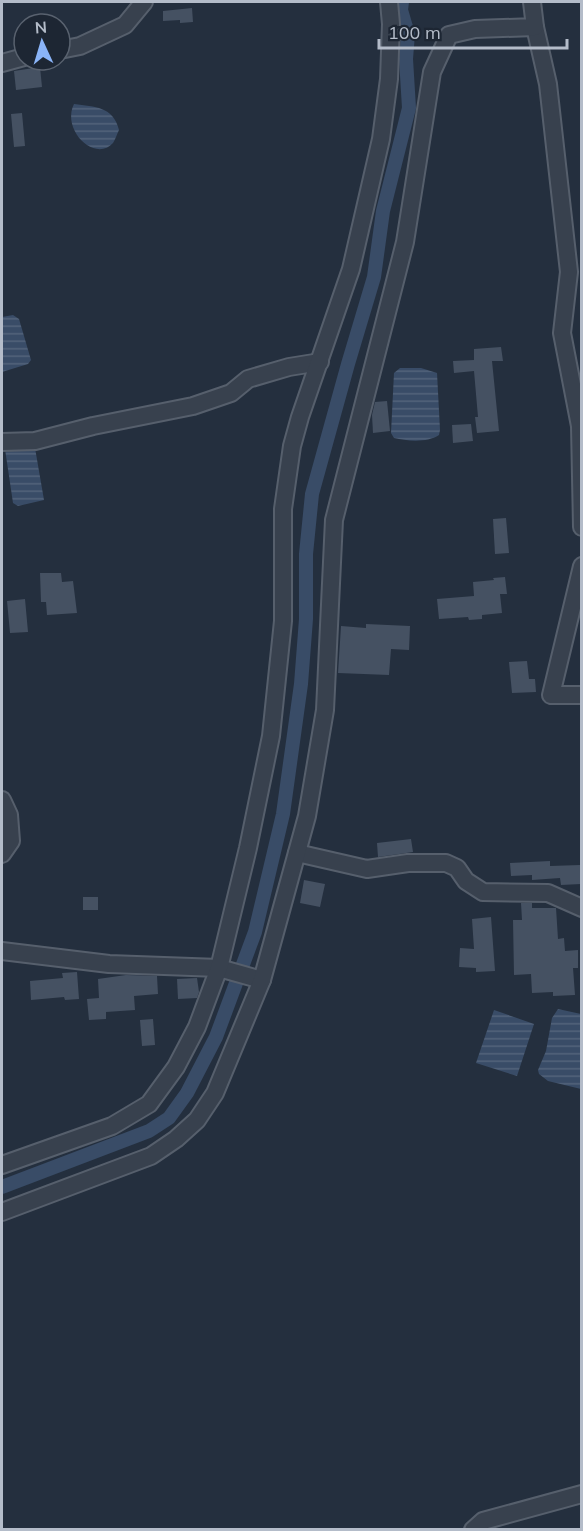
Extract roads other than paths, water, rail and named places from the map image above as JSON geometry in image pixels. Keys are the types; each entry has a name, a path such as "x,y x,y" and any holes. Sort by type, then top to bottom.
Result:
{"street":[{"path":"72,48 125,25 144,2"},
{"path":"2,1165 112,1126 149,1104 176,1067 196,1027 219,968 248,848 271,736 283,621 283,508 292,446 351,270 381,139 388,79 391,24 389,2"},
{"path":"532,2 535,27 548,84 569,272 562,333 580,426 582,527"},
{"path":"2,1212 151,1156 176,1139 196,1120 215,1093 262,980 307,816 325,710 334,520 405,242 432,72 449,35 476,29 535,27"},
{"path":"2,442 35,441 93,426 193,406 231,393 248,380 288,367 320,362"},
{"path":"582,566 551,696 582,695"},
{"path":"2,801 9,816 11,841 2,854"},
{"path":"297,853 367,869 408,863 446,863 457,867 466,881 483,892 548,893 582,908"},
{"path":"2,951 109,964 219,968 262,980"},
{"path":"473,1530 483,1521 582,1494"}],"water":[{"path":"74,104 102,109 112,116 119,130 113,143 106,148 97,149 82,141 72,124 71,114"},
{"path":"13,315 19,319 31,360 28,364 2,372 2,317"},
{"path":"400,368 421,368 437,373 440,430 439,435 434,438 411,440 394,438 391,433 394,373"},
{"path":"35,448 44,500 18,506 13,503 5,449"},
{"path":"558,1009 581,1014 581,1089 548,1081 539,1074 538,1070 546,1051 552,1018"},
{"path":"494,1010 534,1024 517,1076 476,1063"}],"waterway":[{"path":"2,1187 149,1131 169,1118 187,1093 216,1037 255,932 283,814 301,684 306,619 306,554 312,494 374,277 383,211 409,108 406,59 408,34 401,10 402,2"}]}
